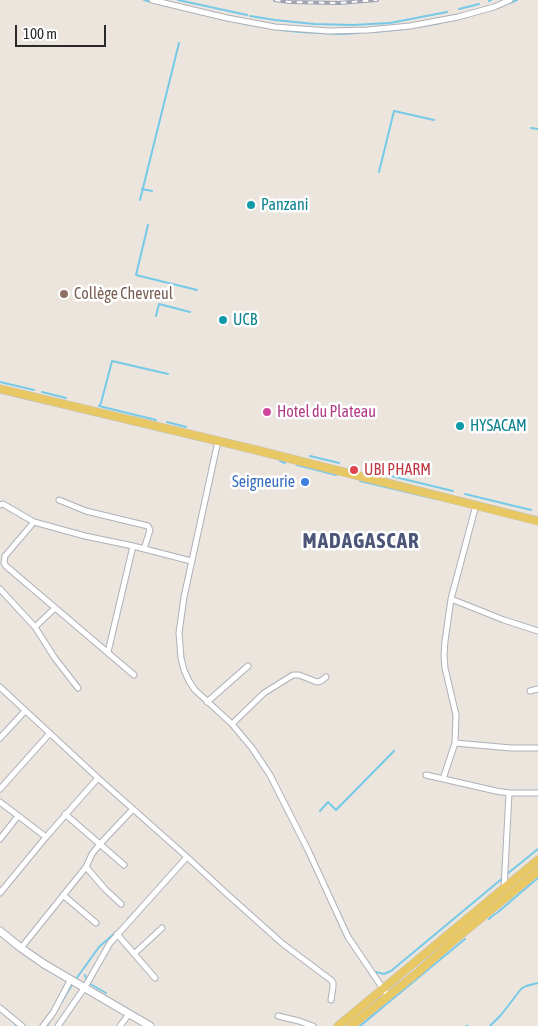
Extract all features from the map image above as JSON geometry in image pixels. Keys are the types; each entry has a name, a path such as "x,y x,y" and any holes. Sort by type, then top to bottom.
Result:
{"main road":[{"path":"0,389 538,521"},
{"path":"351,1026 386,992 538,860"},
{"path":"338,1026 386,992 538,871"}],"street":[{"path":"152,0 227,18 275,27 338,31 393,28 458,17 494,7 510,0"},
{"path":"218,441 184,597 179,633 179,645 184,670 195,690 232,724 252,748 270,775 308,850 348,937 386,992"},
{"path":"59,500 86,511 148,526 150,530 144,549"},
{"path":"0,505 2,504 34,522 192,561"},
{"path":"443,779 455,743 456,715 445,668 444,655 451,599 476,506"},
{"path":"34,522 5,556 4,562 6,566 134,675"},
{"path":"108,652 133,546"},
{"path":"0,589 35,627 50,651 78,688"},
{"path":"451,599 538,631"},
{"path":"35,627 55,608"},
{"path":"207,702 248,666"},
{"path":"232,724 268,690 293,675 299,675 317,682 326,677"},
{"path":"0,687 283,944 331,980 334,987 331,1000"},
{"path":"530,691 538,689"},
{"path":"0,738 25,711"},
{"path":"0,789 50,733"},
{"path":"455,743 511,748 538,748"},
{"path":"426,775 509,793 538,793"},
{"path":"0,894 46,837 98,778"},
{"path":"504,889 509,793"},
{"path":"0,802 46,837"},
{"path":"21,948 86,867 92,854 100,844 133,809"},
{"path":"66,814 124,865"},
{"path":"0,839 18,816"},
{"path":"58,1026 117,934 187,857"},
{"path":"86,867 121,904"},
{"path":"63,896 96,923"},
{"path":"134,954 162,928"},
{"path":"0,930 44,964 85,986 150,1026"},
{"path":"117,934 155,978"},
{"path":"43,1026 74,980"},
{"path":"0,1008 22,1026"},
{"path":"120,1026 130,1014"},
{"path":"278,1016 313,1026"}],"waterway":[{"path":"144,0 151,2"},
{"path":"178,0 247,15"},
{"path":"510,3 517,0"},
{"path":"459,9 479,4"},
{"path":"250,16 314,24 352,25 390,23 447,12"},
{"path":"418,27 441,23"},
{"path":"244,24 252,25"},
{"path":"373,32 404,29"},
{"path":"281,30 340,34 358,33"},
{"path":"140,200 179,43"},
{"path":"379,172 394,111 434,120"},
{"path":"531,128 538,129"},
{"path":"142,189 152,191"},
{"path":"148,225 136,275 197,290"},
{"path":"156,316 159,304 190,312"},
{"path":"156,420 99,406 112,361 168,374"},
{"path":"0,382 34,390"},
{"path":"42,392 66,398"},
{"path":"167,422 186,427"},
{"path":"310,456 339,463"},
{"path":"280,461 285,463"},
{"path":"297,465 336,475"},
{"path":"366,470 453,491"},
{"path":"360,481 436,499"},
{"path":"465,494 531,510"},
{"path":"320,811 328,802 336,810 394,751"},
{"path":"507,874 538,849"},
{"path":"376,972 384,974 391,971 504,877"},
{"path":"519,894 538,878"},
{"path":"497,913 518,895"},
{"path":"128,919 135,912"},
{"path":"489,919 495,914"},
{"path":"76,979 99,947 116,932"},
{"path":"360,1026 465,939"},
{"path":"85,975 87,982 106,993"},
{"path":"61,1003 73,983"},
{"path":"490,1026 521,989 538,983"},
{"path":"47,1026 52,1017"}],"railway":[{"path":"275,0 339,3 377,0"}],"place":[{"name":"Panzani","path":"251,205"},
{"name":"Collège Chevreul","path":"64,294"},
{"name":"UCB","path":"223,320"},
{"name":"Hotel du Plateau","path":"267,412"},
{"name":"HYSACAM","path":"460,426"},
{"name":"UBI PHARM","path":"354,470"},
{"name":"Seigneurie","path":"305,482"}],"district":[{"name":"MADAGASCAR","path":"361,541"}]}
